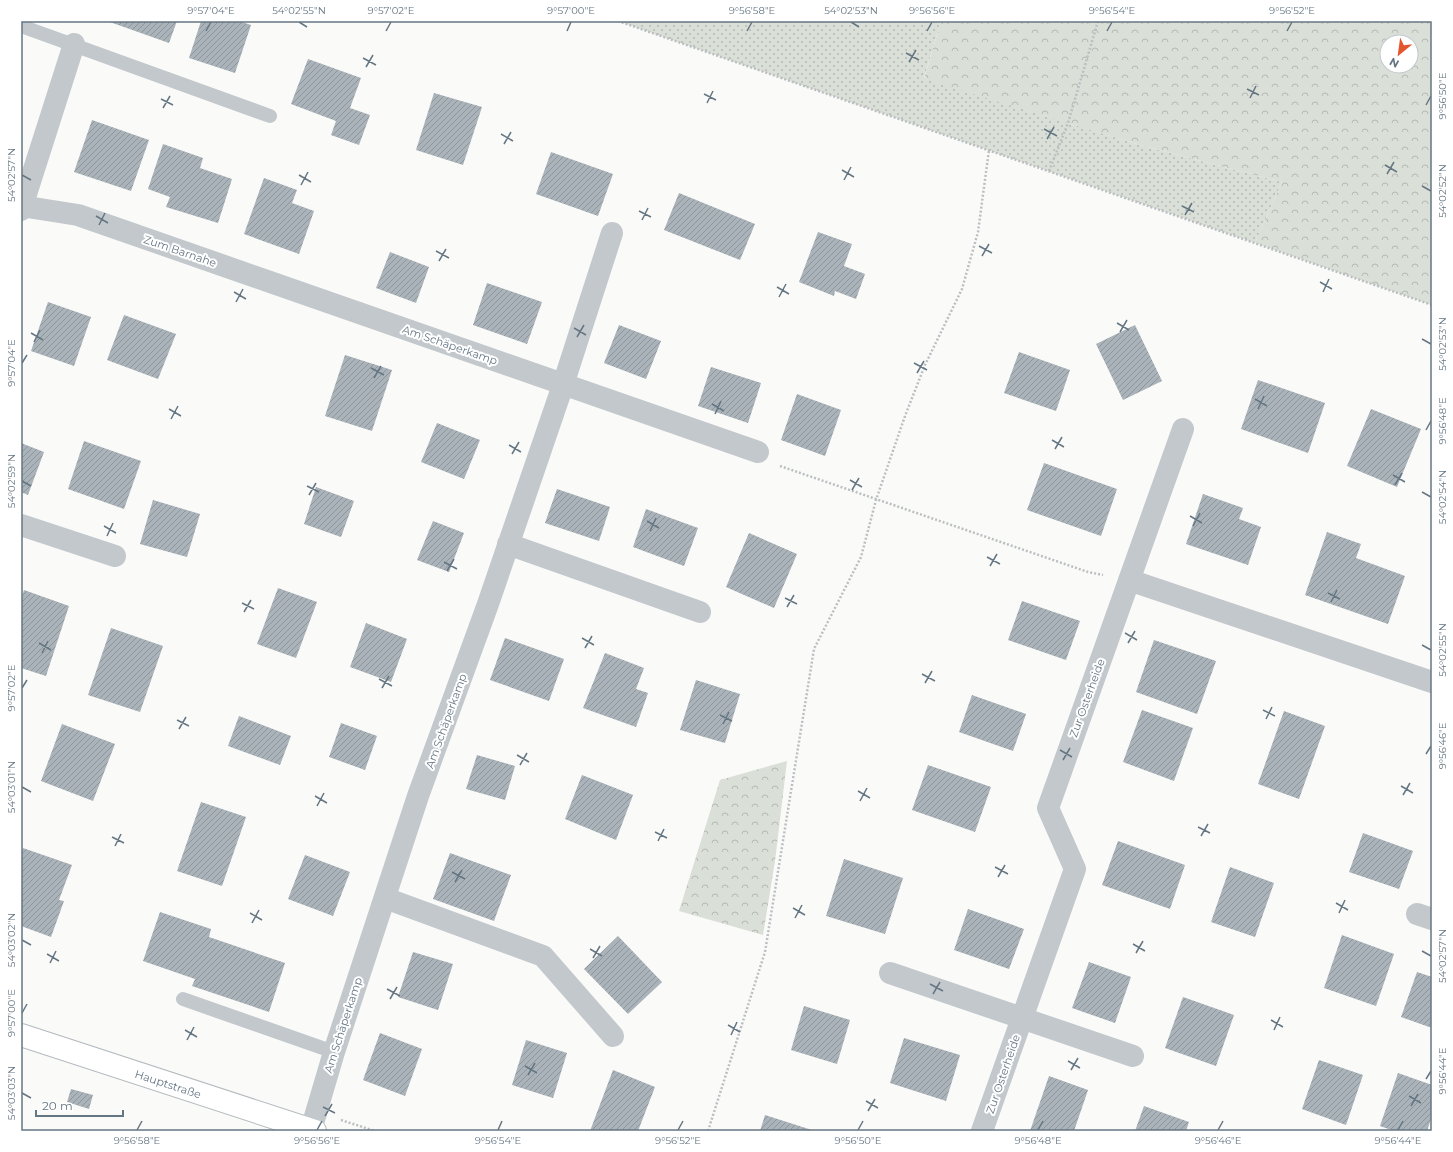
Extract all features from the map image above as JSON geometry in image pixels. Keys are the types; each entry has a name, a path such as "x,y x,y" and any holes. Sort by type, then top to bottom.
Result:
{"street":[{"name":"Zum Barnahe","path":"74,44 21,208 78,215 336,306"},
{"name":"Am Schäperkamp","path":"313,1130 334,1052 418,796 563,385 612,233"},
{"name":"Am Schäperkamp","path":"336,306 758,452"},
{"name":"Zur Osterheide","path":"982,1131 1075,870 1048,808 1183,429"},
{"path":"21,526 115,556"},
{"path":"508,544 700,612"},
{"path":"1129,580 1432,682"},
{"path":"385,898 543,956 613,1036"},
{"path":"890,973 1023,1017 1133,1056"},
{"name":"Hauptstraße","path":"21,1035 313,1130"}],"lane":[{"path":"21,26 270,116"},
{"path":"183,1000 334,1052"}],"path":[{"path":"618,21 1432,305"},
{"path":"1049,171 1068,123 1098,21"},
{"path":"708,1131 765,952 814,649 861,557 876,500 925,365 962,289 978,232 989,150"},
{"path":"758,452 769,463 876,500 1088,572 1129,580"}],"green space":[{"path":"618,21 941,21 924,78 1140,145 1282,182 1255,243"},
{"path":"941,21 1432,21 1432,305 1255,243 1282,182 1140,145 924,79"},
{"path":"787,761 775,861 763,935 679,911 720,780"}],"building":[{"path":"107,21 177,21 169,43"},
{"path":"201,21 239,21 251,25 235,73 189,58"},
{"path":"308,59 361,78 350,108 370,115 359,145 331,135 336,121 291,104"},
{"path":"434,93 482,107 463,165 416,150"},
{"path":"92,120 149,140 131,191 74,172"},
{"path":"163,144 203,158 200,168 232,179 218,223 166,207 170,197 148,189"},
{"path":"551,152 613,174 598,216 536,194"},
{"path":"264,178 297,190 292,203 314,211 299,254 244,234"},
{"path":"679,193 755,224 740,260 664,230"},
{"path":"818,232 852,244 844,266 865,274 856,299 835,291 834,296 799,282"},
{"path":"390,252 429,267 416,303 376,288"},
{"path":"487,283 542,302 527,344 473,325"},
{"path":"48,302 91,317 74,366 31,351"},
{"path":"124,315 176,334 158,379 107,360"},
{"path":"619,325 661,341 646,379 604,363"},
{"path":"1135,325 1162,381 1123,400 1096,344"},
{"path":"1019,352 1070,370 1056,411 1004,393"},
{"path":"345,355 392,370 372,431 325,416"},
{"path":"711,367 761,383 748,423 698,406"},
{"path":"1258,380 1325,403 1308,453 1241,429"},
{"path":"797,394 841,410 825,456 781,440"},
{"path":"1371,409 1421,429 1397,487 1347,466"},
{"path":"437,423 480,440 464,479 421,462"},
{"path":"84,441 141,461 124,509 68,489"},
{"path":"21,443 44,452 28,495 21,492"},
{"path":"1044,463 1117,489 1101,536 1027,510"},
{"path":"316,487 354,501 341,537 304,524"},
{"path":"557,489 610,507 599,541 545,523"},
{"path":"1203,494 1243,508 1239,519 1261,527 1248,565 1186,544"},
{"path":"153,500 200,514 187,557 140,544"},
{"path":"646,509 698,528 684,566 633,547"},
{"path":"433,521 464,533 449,572 417,560"},
{"path":"1327,532 1361,544 1356,558 1405,576 1388,624 1305,595"},
{"path":"749,533 797,554 774,608 726,587"},
{"path":"278,588 317,602 296,658 257,644"},
{"path":"24,590 69,606 46,676 21,668 21,599"},
{"path":"1022,601 1080,621 1066,660 1008,640"},
{"path":"366,623 407,639 391,682 350,667"},
{"path":"111,628 163,646 140,712 88,695"},
{"path":"505,638 564,659 549,701 490,680"},
{"path":"1154,640 1216,661 1197,714 1136,692"},
{"path":"605,653 644,668 636,689 648,693 636,727 583,708"},
{"path":"696,680 740,694 725,743 680,730"},
{"path":"972,695 1026,714 1013,751 959,732"},
{"path":"1142,710 1193,728 1174,781 1123,762"},
{"path":"1284,711 1325,726 1299,799 1258,784"},
{"path":"239,716 291,736 280,765 228,746"},
{"path":"341,723 377,736 365,770 329,757"},
{"path":"62,724 115,744 93,801 41,781"},
{"path":"477,755 515,766 505,800 466,789"},
{"path":"928,765 991,787 975,832 912,810"},
{"path":"582,775 633,795 616,840 565,819"},
{"path":"201,802 246,817 222,886 177,871"},
{"path":"1363,833 1413,851 1399,889 1349,872"},
{"path":"1118,841 1185,865 1170,909 1102,885"},
{"path":"23,848 72,865 59,900 64,901 51,937 21,926 21,853"},
{"path":"450,853 511,875 494,921 433,899"},
{"path":"305,855 350,872 333,916 288,899"},
{"path":"844,859 903,878 885,934 826,916"},
{"path":"1230,867 1274,883 1255,937 1211,922"},
{"path":"968,909 1024,929 1009,969 954,950"},
{"path":"160,912 211,929 209,937 285,963 269,1012 192,986 195,979 143,961"},
{"path":"1342,935 1394,954 1376,1006 1324,988"},
{"path":"618,936 662,982 628,1014 584,969"},
{"path":"413,952 453,964 438,1010 398,997"},
{"path":"1089,962 1131,977 1115,1023 1072,1008"},
{"path":"1417,972 1432,977 1432,1028 1401,1017"},
{"path":"1183,997 1234,1015 1216,1066 1165,1048"},
{"path":"804,1006 850,1020 837,1064 791,1050"},
{"path":"380,1033 422,1049 405,1096 363,1080"},
{"path":"904,1038 960,1055 946,1101 890,1083"},
{"path":"526,1040 567,1053 553,1098 512,1085"},
{"path":"1319,1060 1363,1075 1346,1125 1302,1109"},
{"path":"613,1070 655,1087 638,1131 590,1131"},
{"path":"1398,1073 1432,1085 1432,1116 1427,1131 1394,1131 1380,1126"},
{"path":"1049,1076 1088,1090 1074,1131 1030,1131"},
{"path":"71,1089 93,1095 89,1109 67,1102"},
{"path":"1144,1106 1189,1122 1186,1131 1135,1131"},
{"path":"765,1115 815,1131 760,1131"}]}
